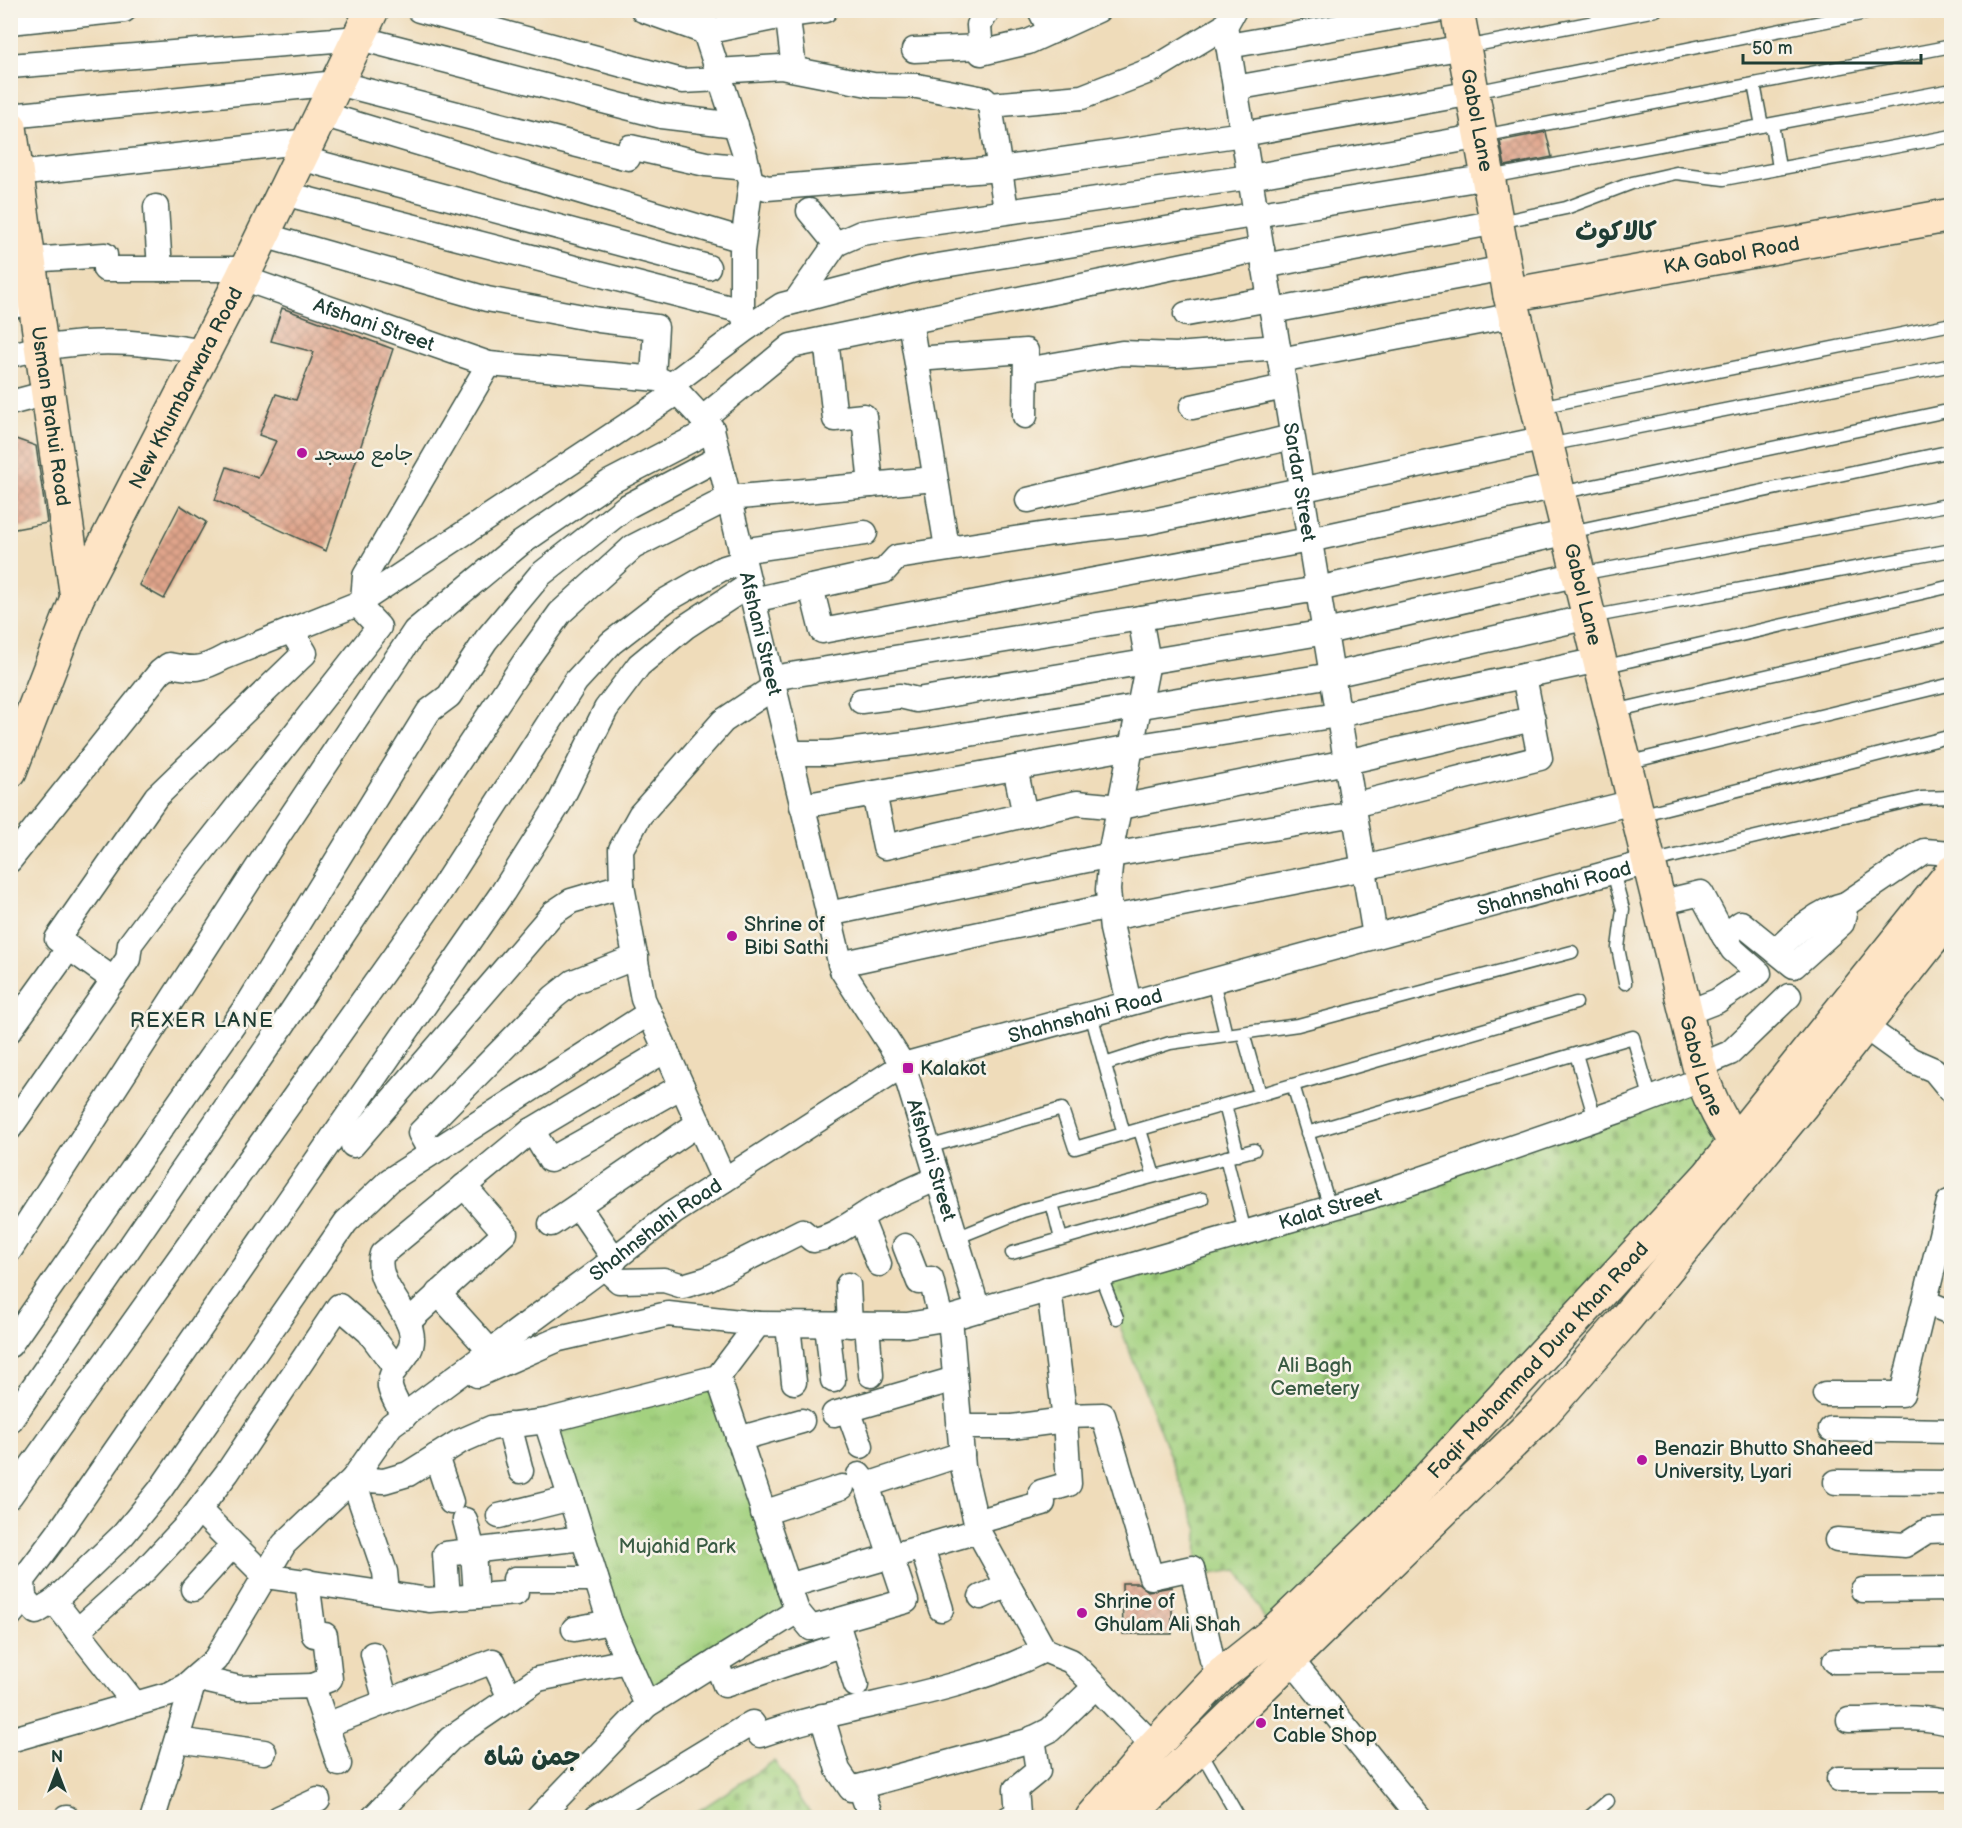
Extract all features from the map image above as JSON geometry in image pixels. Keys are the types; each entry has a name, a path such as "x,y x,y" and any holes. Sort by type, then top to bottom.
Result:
{"main road":[{"name":"Gabol Lane","path":"1457,10 1510,292 1686,1013 1701,1073 1743,1154"},
{"name":"New Khumbarwara Road","path":"10,771 77,598 244,273 365,24"},
{"name":"Usman Brahui Road","path":"11,130 22,247 26,351 48,393 77,598"},
{"name":"KA Gabol Road","path":"1510,292 1952,215"},
{"name":"Faqir Mohammad Dura Khan Road","path":"1092,1818 1154,1746 1222,1674 1281,1647 1534,1421 1579,1371 1743,1154 1853,1017 1952,872"},
{"name":"Faqir Mohammad Dura Khan Road","path":"1853,1017 1952,914"},
{"name":"Faqir Mohammad Dura Khan Road","path":"1128,1817 1198,1746 1384,1526 1708,1176 1743,1154"},
{"path":"1551,1346 1579,1371"}],"street":[{"path":"10,22 124,10"},
{"path":"419,10 682,81 781,67 873,85 917,86 984,99 990,105 1006,210"},
{"path":"643,10 704,21 825,10"},
{"path":"987,10 980,25 981,53 1028,42 1098,10"},
{"path":"1040,10 1051,32"},
{"path":"990,105 1082,97 1154,69 1229,27 1437,10"},
{"path":"787,13 794,69"},
{"path":"704,21 750,175 743,240 745,319"},
{"path":"10,66 365,24 661,116 736,125"},
{"name":"Sardar Street","path":"1229,27 1235,88 1375,936"},
{"path":"914,50 980,47"},
{"path":"1235,88 1464,47"},
{"path":"10,116 337,83 628,158 630,147 706,164 750,175 767,188 1000,169 1243,134 1473,93"},
{"path":"796,302 836,244 861,233 1006,210 1250,177 1482,136"},
{"path":"15,181 310,138 637,208 743,240"},
{"path":"310,138 628,246 708,267"},
{"path":"10,860 160,672 169,665 197,670 360,602 667,385 745,319 782,305 919,269 1489,177"},
{"path":"283,193 745,319"},
{"path":"156,207 160,269"},
{"path":"628,246 637,208"},
{"path":"809,211 836,244"},
{"path":"10,1250 278,836 415,631 520,543 610,482 707,424 792,346 910,321 1263,257 1497,222"},
{"path":"263,235 488,299 599,320 656,327 667,385 707,424"},
{"name":"Afshani Street","path":"22,247 105,255 105,269 244,273 489,364 667,385"},
{"path":"1186,314 1271,305 1510,292"},
{"path":"1026,370 1122,353 1176,355 1279,353 1510,292"},
{"path":"910,321 947,548"},
{"path":"826,339 835,419 864,416 871,485"},
{"path":"26,351 123,340 204,352"},
{"path":"916,359 1026,351 1025,416"},
{"path":"10,1128 128,959 130,944 379,627 360,602 364,576 489,364"},
{"path":"1192,407 1284,387"},
{"path":"10,403 48,393"},
{"name":"Afshani Street","path":"707,424 719,458 729,498 840,964 903,1065 978,1310"},
{"path":"649,1012 390,1180 346,1222 160,1490 123,1535 54,1601 36,1612 17,1607 23,1580 57,1535 502,892 560,802 606,709 639,665 686,627 751,593 811,587 884,571 897,557 947,548 1148,522 1301,489 1543,430"},
{"path":"1028,500 1293,437"},
{"path":"10,1345 250,1001 429,711 449,696 486,640 540,575 626,507 719,458"},
{"path":"10,1421 280,1029 526,660 560,613 633,547 729,498 935,479"},
{"path":"811,587 822,631 1309,540 1558,490"},
{"path":"724,1180 643,999 622,886 621,849 640,815 723,721 773,682 1318,589 1569,532"},
{"path":"10,1496 436,898 576,681 611,643 665,601 721,568 743,557 865,534"},
{"path":"861,701 900,696 917,700 1326,632 1579,574"},
{"path":"790,753 830,753 914,743 1332,675 1589,617"},
{"path":"1129,1004 1108,890 1111,855 1148,662 1140,618"},
{"path":"114,980 57,939 156,797 305,653 291,630"},
{"path":"802,806 1132,747 1338,716 1524,676 1600,664"},
{"path":"828,914 1111,855 1354,810 1540,758 1524,676"},
{"path":"874,793 885,847 1077,803 1120,807 1346,762 1533,719"},
{"path":"1015,768 1025,815"},
{"path":"840,964 1111,912 1364,868 1636,808"},
{"path":"1725,936 1741,924 1794,966 1842,923 1846,904 1924,851 1952,854"},
{"name":"Shahnshahi Road","path":"437,1392 673,1213 903,1065 1649,862"},
{"path":"353,1145 552,913 571,902 622,886"},
{"path":"1659,903 1701,893 1733,950 1759,973 1717,1001 1686,1013"},
{"path":"10,1030 69,948"},
{"path":"431,1153 420,1133 554,997 573,982 636,957"},
{"name":"Kalat Street","path":"437,1392 559,1339 668,1314 758,1324 907,1325 946,1319 1329,1208 1651,1100 1701,1073 1730,1053 1789,996"},
{"path":"1853,1017 1911,1060 1928,1066 1952,1092"},
{"path":"404,1417 390,1388 395,1367 412,1344 408,1322 381,1270 382,1254 532,1130 666,1050"},
{"path":"532,1130 550,1160 682,1086"},
{"path":"551,1224 699,1123"},
{"path":"578,1206 619,1281 664,1280 683,1286 707,1279 802,1231 813,1240 821,1239 861,1219 877,1206 938,1178"},
{"path":"408,1322 505,1233 464,1186"},
{"path":"1825,1394 1902,1394 1949,1202"},
{"path":"861,1219 879,1264"},
{"path":"905,1246 919,1282 931,1279 946,1319 955,1379 962,1454 977,1526 1044,1650 1071,1661 1154,1746"},
{"path":"833,1380 848,1325 848,1285"},
{"path":"788,1586 922,1547 1043,1503 1041,1492 1069,1484 1065,1418 1049,1289"},
{"path":"438,1293 491,1353"},
{"path":"1925,1302 1952,1313"},
{"path":"77,1631 145,1570 199,1510 339,1306 369,1332 395,1367"},
{"path":"353,1479 384,1481 408,1474 436,1456 491,1428 546,1421 718,1377 758,1324"},
{"path":"788,1324 794,1382"},
{"path":"848,1325 871,1375"},
{"path":"718,1377 797,1611 811,1628 906,1601 856,1483"},
{"path":"861,1446 841,1412 955,1379"},
{"path":"10,1740 170,1694 195,1678 215,1660 284,1544 353,1479 392,1425 437,1392"},
{"path":"959,1427 1012,1426 1103,1415 1150,1577 1192,1568 1212,1660 1222,1674"},
{"path":"546,1421 610,1622 647,1705"},
{"path":"738,1439 802,1421"},
{"path":"509,1425 521,1471"},
{"path":"1831,1429 1952,1431"},
{"path":"763,1513 856,1483 962,1454"},
{"path":"436,1456 473,1551 476,1596"},
{"path":"353,1479 385,1572 387,1593"},
{"path":"1836,1482 1952,1483"},
{"path":"499,1516 571,1498"},
{"path":"199,1510 265,1576 429,1600 516,1593 515,1579 596,1579"},
{"path":"1837,1540 1905,1545 1927,1531 1952,1530"},
{"path":"448,1599 445,1554 583,1538"},
{"path":"193,1589 232,1545"},
{"path":"922,1547 941,1609"},
{"path":"195,1678 239,1688 313,1686 330,1679 325,1635 314,1635 307,1581"},
{"path":"981,1597 1008,1585"},
{"path":"1863,1590 1952,1589"},
{"path":"54,1601 135,1704"},
{"path":"538,1818 647,1705 797,1611"},
{"path":"836,1621 856,1685"},
{"path":"574,1629 610,1622"},
{"path":"716,1662 725,1685 844,1644"},
{"path":"1281,1647 1419,1818"},
{"path":"596,1818 752,1723 759,1735 822,1716 945,1689 1006,1670 1044,1650"},
{"path":"373,1654 386,1702"},
{"path":"373,1818 441,1747 538,1679 627,1660"},
{"path":"1835,1661 1952,1660"},
{"path":"326,1725 493,1661 510,1698"},
{"path":"153,1818 195,1678"},
{"path":"313,1686 339,1764"},
{"path":"822,1716 838,1770 851,1789 1033,1738 1050,1730 1096,1686"},
{"path":"1849,1720 1905,1718 1938,1720 1952,1724"},
{"path":"1009,1818 1018,1814 1016,1789 1038,1771 1033,1738"},
{"path":"177,1740 264,1752"},
{"path":"1839,1779 1952,1779"},
{"path":"860,1787 872,1818"},
{"path":"279,1818 318,1800"}],"lane":[{"path":"1464,47 1656,10"},
{"path":"1473,93 1881,10"},
{"path":"1482,136 1952,46"},
{"path":"1754,84 1779,168"},
{"path":"1489,177 1952,90"},
{"path":"1497,222 1566,208 1632,183 1676,173 1724,178 1952,136"},
{"path":"1543,430 1952,324"},
{"path":"1543,430 1952,365"},
{"path":"1558,490 1952,411"},
{"path":"1569,532 1952,451"},
{"path":"1579,574 1952,504"},
{"path":"1589,617 1952,550"},
{"path":"1600,664 1952,586"},
{"path":"1612,712 1952,633"},
{"path":"1625,763 1952,684"},
{"path":"1636,808 1952,736"},
{"path":"1649,862 1921,798 1952,797"},
{"path":"1613,872 1623,909 1618,948 1625,983"},
{"path":"1105,1064 1170,1043 1298,1025 1572,952"},
{"path":"1213,981 1226,1035"},
{"path":"928,1147 1062,1109 1075,1148 1576,1003"},
{"path":"1090,1014 1124,1134"},
{"path":"1243,1033 1260,1094"},
{"path":"1307,1133 1633,1037 1651,1100"},
{"path":"1576,1054 1595,1119"},
{"path":"1293,1085 1329,1208"},
{"path":"1225,1105 1245,1232"},
{"path":"1140,1130 1154,1176"},
{"path":"956,1238 1023,1211 1254,1150"},
{"path":"1012,1253 1202,1199"},
{"path":"1052,1203 1061,1239"},
{"path":"1100,1274 1117,1318"},
{"path":"1198,1746 1239,1818"},
{"path":"1588,1818 1608,1801"}],"green space":[{"name":"Ali Bagh Cemetery","path":"1703,1080 1723,1160 1285,1656 1238,1570 1197,1576 1198,1530 1100,1274"},
{"name":"Mujahid Park","path":"718,1377 797,1611 647,1705 546,1421"},
{"path":"774,1761 813,1817 689,1817"}],"building":[{"path":"1546,132 1552,157 1505,166 1500,141"},
{"path":"282,308 393,349 326,551 215,500 227,467 258,478 276,441 259,435 276,394 296,400 314,352 271,341"},
{"path":"10,437 36,446 47,523 10,530"},
{"path":"180,505 206,522 164,599 139,585"},
{"path":"1122,1583 1138,1583 1148,1591 1172,1587 1172,1634 1123,1634"}],"place":[{"name":"جامع مسجد","path":"302,453"},
{"name":"Shrine of Bibi Sathi","path":"732,936"},
{"name":"Kalakot","path":"908,1068"},
{"name":"Benazir Bhutto Shaheed University, Lyari","path":"1642,1460"},
{"name":"Shrine of Ghulam Ali Shah","path":"1082,1613"},
{"name":"Internet Cable Shop","path":"1261,1723"}],"district":[{"name":"کالاکوٹ","path":"1616,231"},
{"name":"REXER LANE","path":"202,1020"},
{"name":"جمن شاہ","path":"532,1756"}]}
